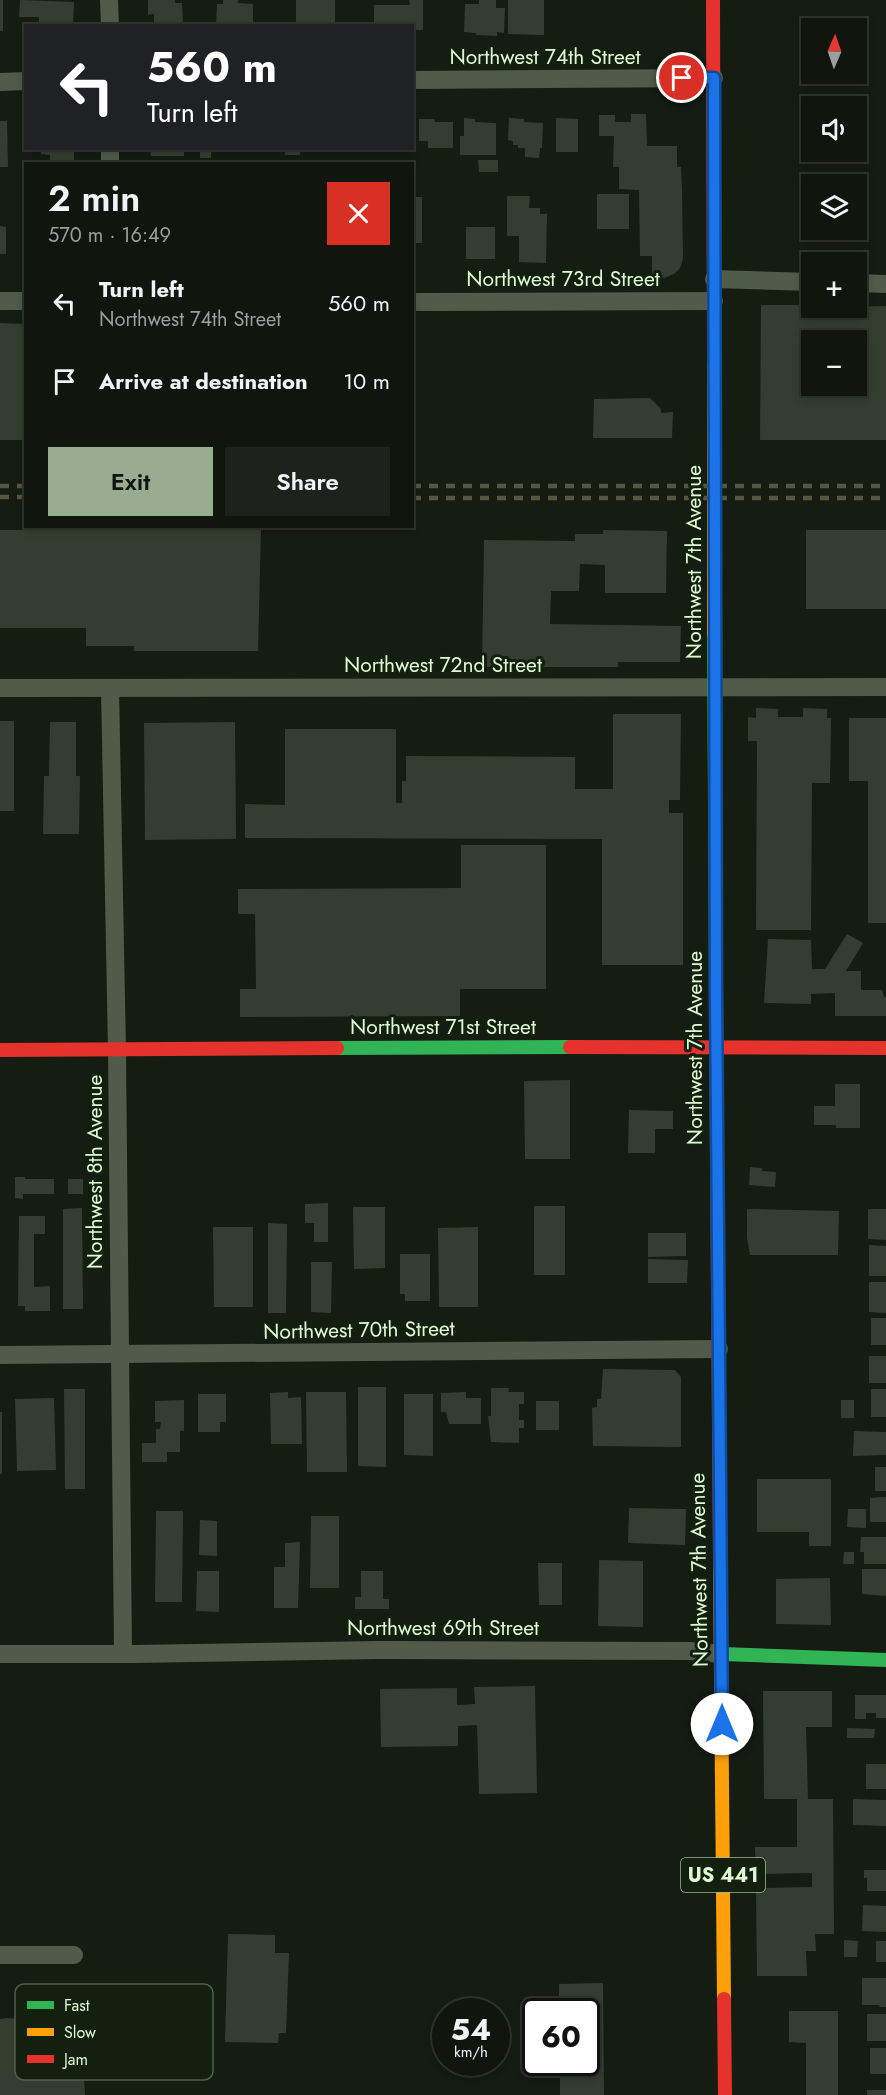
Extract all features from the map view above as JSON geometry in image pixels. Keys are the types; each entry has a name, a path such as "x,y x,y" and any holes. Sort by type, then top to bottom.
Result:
{"main road":[{"name":"Northwest 7th Avenue","path":"713,0 716,1046 725,2095"},
{"name":"Northwest 71st Street","path":"0,1050 716,1046 886,1048"},
{"name":"Northwest 69th Street","path":"722,1654 886,1660"}],"street":[{"path":"110,0 110,24"},
{"name":"Northwest 74th Street","path":"414,80 714,78"},
{"path":"0,82 24,81"},
{"path":"714,279 801,282"},
{"path":"867,283 886,284"},
{"path":"0,301 24,301"},
{"name":"Northwest 73rd Street","path":"414,302 714,301"},
{"name":"Northwest 72nd Street","path":"0,688 886,687"},
{"name":"Northwest 8th Avenue","path":"110,688 117,1051 123,1654"},
{"name":"Northwest 70th Street","path":"0,1355 719,1349"},
{"name":"Northwest 69th Street","path":"0,1654 380,1650 690,1651 722,1654"},
{"path":"0,1955 75,1955"}],"building":[{"path":"0,0 3,0 3,31 0,31"},
{"path":"20,0 74,2 73,24 39,24 39,17 19,17"},
{"path":"148,0 175,0 175,3 182,3 183,24 154,24 154,14 148,15"},
{"path":"223,0 238,0 238,3 253,4 253,24 216,24 217,4 223,4"},
{"path":"296,0 335,0 335,24 296,24"},
{"path":"409,0 423,0 423,30 414,30 414,24 374,24 374,5 410,5"},
{"path":"479,0 496,0 496,8 505,8 504,33 497,32 497,36 464,32 465,4 479,4"},
{"path":"508,0 544,0 544,35 508,34"},
{"path":"631,114 646,114 647,146 677,146 677,167 681,167 683,259 680,268 674,274 664,278 652,277 652,256 640,256 639,190 619,189 619,167 613,167 614,136 599,136 599,115 615,115 615,122 631,122"},
{"path":"464,118 475,119 475,122 496,123 496,155 460,155 460,136 464,136"},
{"path":"509,118 543,123 542,148 540,148 539,158 525,157 525,148 518,148 518,145 513,145 513,141 508,140"},
{"path":"556,118 578,119 578,152 556,152"},
{"path":"419,119 453,122 453,148 428,148 428,141 419,141"},
{"path":"0,121 7,121 8,167 0,167"},
{"path":"41,150 74,150 74,162 50,162 50,155 41,154"},
{"path":"150,150 184,150 184,156 151,156"},
{"path":"200,150 211,150 211,158 200,158"},
{"path":"285,150 300,150 300,155 285,155"},
{"path":"478,160 498,160 498,172 479,172"},
{"path":"597,194 629,194 629,229 597,229"},
{"path":"507,196 530,196 529,208 540,208 540,214 547,214 546,263 519,262 519,236 507,236"},
{"path":"414,197 422,197 422,243 414,243"},
{"path":"0,226 6,227 6,254 0,254"},
{"path":"466,227 495,227 495,259 466,259"},
{"path":"761,305 801,305 801,318 867,318 867,307 886,306 886,440 760,440"},
{"path":"0,323 24,324 24,440 0,440"},
{"path":"650,398 661,409 661,413 673,412 672,438 593,438 594,399"},
{"path":"0,530 261,530 258,651 134,651 134,646 86,646 86,628 0,628"},
{"path":"603,530 667,531 666,593 605,593 605,565 580,564 579,591 551,591 550,624 681,626 680,662 618,662 618,667 482,667 484,540 575,541 575,534 603,534"},
{"path":"806,530 886,530 886,609 806,609"},
{"path":"756,708 778,709 778,717 803,717 803,708 827,709 827,718 831,718 830,783 812,783 811,930 756,930 757,741 748,741 748,717 756,718"},
{"path":"613,714 681,714 680,800 669,800 669,813 683,813 683,965 602,965 602,839 245,838 245,804 285,805 285,729 396,729 396,803 402,803 402,781 406,781 406,756 575,757 575,789 613,789"},
{"path":"849,718 886,718 886,923 868,923 868,781 849,781"},
{"path":"0,721 14,721 14,811 0,811"},
{"path":"50,722 76,722 76,776 80,776 79,834 43,834 44,776 49,776"},
{"path":"235,722 236,839 145,840 144,723"},
{"path":"461,845 546,845 546,989 460,989 460,1016 240,1017 240,989 256,989 255,914 238,914 238,889 461,888"},
{"path":"847,934 863,943 846,971 861,971 861,990 882,990 886,997 886,1016 835,1016 835,993 811,994 811,1004 764,1003 768,939 811,940 812,969 825,969"},
{"path":"570,1080 570,1159 525,1159 524,1081"},
{"path":"835,1084 860,1084 860,1128 814,1125 814,1106 835,1106"},
{"path":"629,1110 673,1111 673,1129 655,1129 655,1153 628,1153"},
{"path":"750,1167 776,1172 775,1187 749,1185"},
{"path":"15,1177 54,1179 54,1194 23,1194 23,1199 15,1198"},
{"path":"68,1179 83,1179 83,1194 68,1194"},
{"path":"328,1203 328,1242 314,1242 314,1223 305,1223 305,1204"},
{"path":"534,1206 565,1206 565,1275 534,1275"},
{"path":"353,1207 385,1207 385,1268 354,1269"},
{"path":"82,1208 83,1309 63,1309 63,1209"},
{"path":"747,1209 839,1211 838,1255 750,1255 747,1238"},
{"path":"868,1209 886,1209 886,1240 868,1239"},
{"path":"19,1216 45,1216 45,1234 34,1234 34,1287 50,1286 50,1311 25,1311 25,1306 18,1306"},
{"path":"268,1223 287,1224 286,1313 268,1313"},
{"path":"213,1227 253,1227 253,1307 214,1307"},
{"path":"478,1227 478,1307 439,1307 438,1228"},
{"path":"648,1233 686,1233 686,1256 648,1257"},
{"path":"869,1245 886,1246 886,1276 869,1276"},
{"path":"400,1254 430,1254 430,1301 405,1301 405,1294 400,1294"},
{"path":"648,1259 688,1260 687,1283 648,1283"},
{"path":"311,1262 332,1262 331,1313 311,1312"},
{"path":"869,1282 886,1282 886,1313 869,1312"},
{"path":"871,1318 886,1318 886,1345 871,1345"},
{"path":"869,1356 886,1356 886,1383 869,1383"},
{"path":"603,1369 675,1370 681,1377 681,1447 593,1446 592,1408 597,1407 597,1399 601,1399"},
{"path":"358,1387 386,1387 386,1467 358,1466"},
{"path":"491,1388 509,1388 508,1392 524,1392 524,1404 519,1404 519,1420 524,1420 524,1428 519,1428 519,1443 491,1442 488,1416 491,1416"},
{"path":"64,1389 85,1389 85,1489 65,1489"},
{"path":"871,1389 886,1389 886,1417 871,1417"},
{"path":"288,1392 288,1398 301,1397 302,1444 271,1444 270,1393"},
{"path":"306,1392 346,1392 347,1472 307,1472"},
{"path":"466,1392 466,1398 481,1398 481,1424 449,1424 446,1412 441,1412 441,1393"},
{"path":"198,1394 226,1394 226,1422 220,1422 220,1432 198,1432"},
{"path":"404,1394 433,1394 433,1456 404,1455"},
{"path":"54,1398 56,1470 17,1471 15,1399"},
{"path":"184,1400 184,1431 180,1431 180,1452 167,1452 167,1462 142,1462 142,1443 156,1443 156,1429 160,1429 161,1422 155,1422 155,1401"},
{"path":"841,1400 854,1400 854,1418 841,1418"},
{"path":"536,1401 559,1401 559,1430 536,1430"},
{"path":"0,1412 2,1412 2,1474 0,1474"},
{"path":"854,1431 886,1432 886,1455 853,1456"},
{"path":"875,1467 886,1467 886,1491 875,1491"},
{"path":"757,1479 831,1479 831,1546 809,1546 809,1532 757,1532"},
{"path":"886,1497 886,1522 870,1522 870,1498"},
{"path":"629,1508 686,1509 685,1545 628,1543"},
{"path":"848,1509 866,1509 866,1528 847,1527"},
{"path":"156,1511 183,1511 182,1602 155,1602"},
{"path":"311,1516 339,1516 339,1588 310,1588"},
{"path":"200,1520 217,1521 217,1556 199,1555"},
{"path":"861,1537 886,1537 886,1564 864,1564 864,1552 860,1552"},
{"path":"300,1542 298,1608 274,1608 274,1567 285,1567 285,1543"},
{"path":"844,1552 854,1552 854,1564 843,1564"},
{"path":"599,1560 643,1561 643,1627 598,1626"},
{"path":"538,1563 562,1563 562,1605 539,1605"},
{"path":"862,1569 886,1569 886,1596 862,1594"},
{"path":"197,1571 219,1571 219,1612 196,1611"},
{"path":"361,1571 383,1571 383,1599 389,1599 389,1609 355,1609 355,1597 361,1597"},
{"path":"830,1578 831,1625 776,1624 776,1579"},
{"path":"535,1686 537,1793 479,1794 477,1725 458,1726 458,1746 381,1747 380,1689 457,1688 457,1705 475,1704 474,1687"},
{"path":"763,1691 832,1691 832,1727 806,1727 808,1799 833,1799 834,1934 815,1934 816,1951 806,1951 807,1976 757,1976 756,1888 812,1887 812,1873 756,1874 755,1847 797,1847 797,1799 764,1799"},
{"path":"855,1695 886,1695 886,1718 876,1718 876,1713 866,1713 866,1719 855,1719"},
{"path":"847,1728 875,1729 874,1738 847,1738"},
{"path":"866,1764 886,1764 886,1789 866,1789"},
{"path":"853,1799 886,1800 886,1826 853,1825"},
{"path":"864,1870 886,1870 886,1891 867,1891 867,1878 864,1878"},
{"path":"863,1905 886,1906 886,1932 862,1931"},
{"path":"228,1934 275,1935 275,1953 289,1953 286,2033 279,2033 278,2043 225,2042"},
{"path":"844,1940 858,1941 857,1957 844,1957"},
{"path":"876,1941 886,1941 886,1962 876,1962"},
{"path":"862,1978 886,1978 886,2007 862,2005"},
{"path":"603,1983 604,2095 560,2095 560,2076 600,2076 600,1998 559,1998 559,1984"},
{"path":"789,2011 838,2011 838,2095 806,2095 806,2043 789,2042"},
{"path":"867,2014 886,2014 886,2041 867,2041"},
{"path":"0,2019 15,2019 15,2080 84,2080 85,2095 0,2095"},
{"path":"870,2048 886,2048 886,2074 870,2074"},
{"path":"867,2090 886,2090 886,2095 867,2095"}],"railway":[{"path":"0,486 24,486"},
{"path":"414,486 886,486"},
{"path":"0,497 24,497"},
{"path":"414,498 886,498"}],"traffic: fast":[{"path":"714,633 717,1153"},
{"path":"337,1048 570,1047"},
{"path":"722,1654 886,1660"}],"traffic: slow":[{"path":"714,360 714,633"},
{"path":"720,1566 724,1999"}],"traffic: jam":[{"path":"713,0 714,360"},
{"path":"570,1047 886,1048"},
{"path":"0,1050 337,1048"},
{"path":"717,1153 720,1566"},
{"path":"724,1999 725,2095"}],"route":[{"path":"682,78 714,78 716,997 722,1724"}]}
